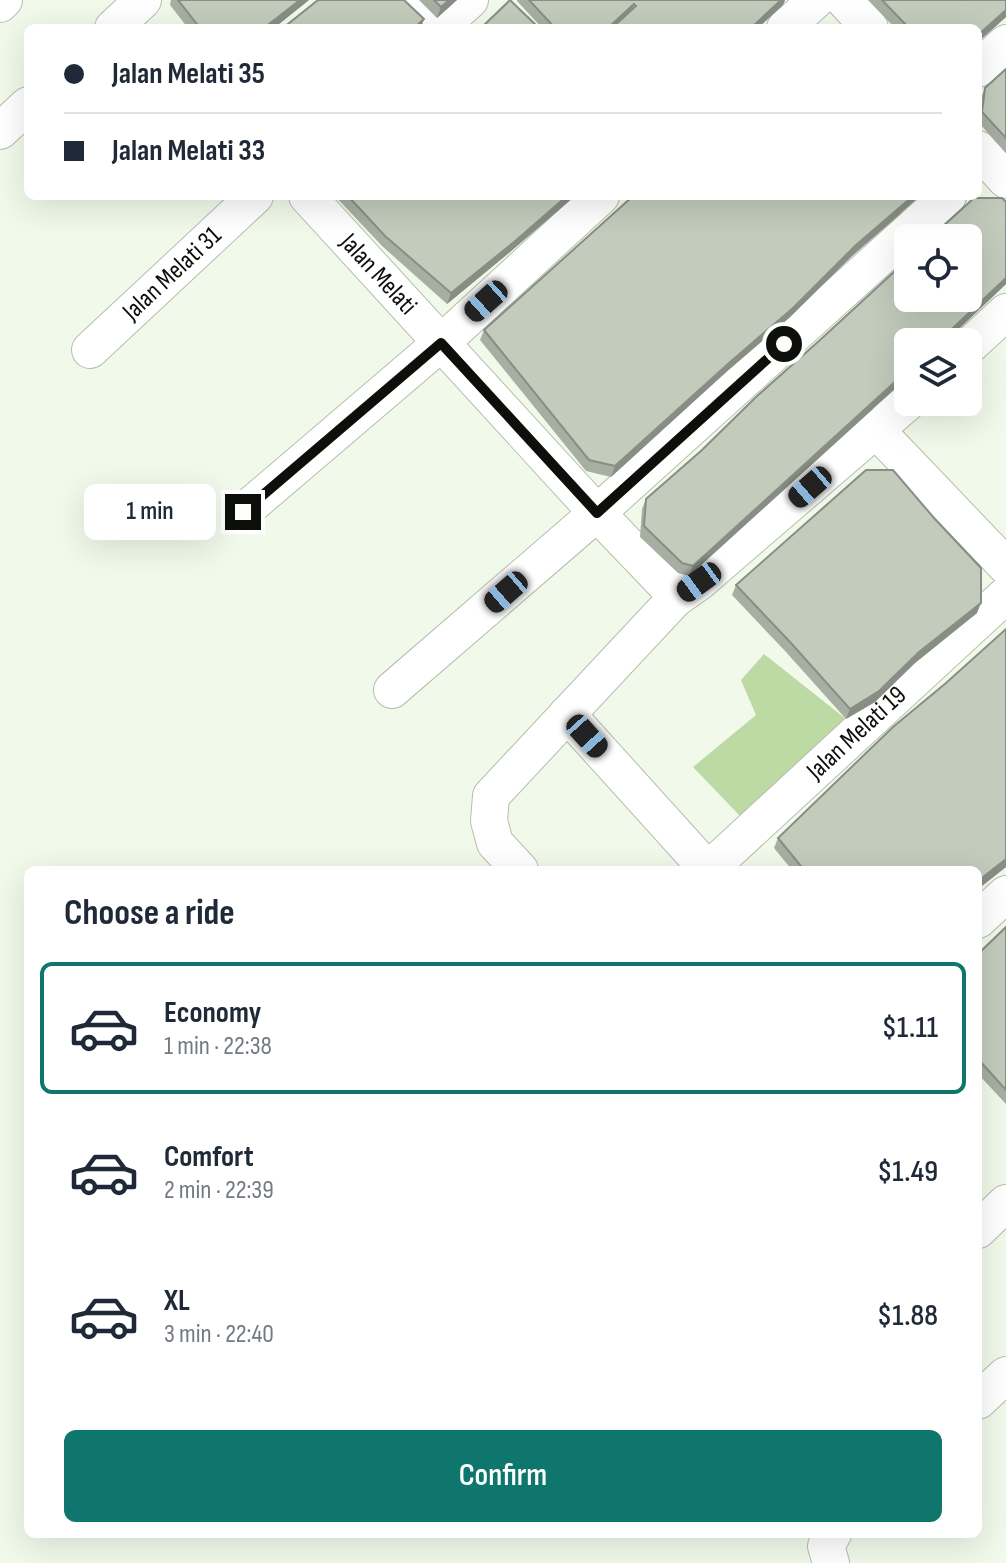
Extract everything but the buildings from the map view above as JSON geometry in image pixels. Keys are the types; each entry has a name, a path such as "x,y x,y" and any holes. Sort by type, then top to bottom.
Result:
{"street":[{"path":"409,0 433,24"},
{"path":"442,24 470,0"},
{"path":"789,24 816,0"},
{"path":"844,0 866,24"},
{"path":"982,65 1006,43"},
{"path":"0,131 24,109"},
{"name":"Jalan Melati 31","path":"90,350 251,200"},
{"name":"Jalan Melati","path":"311,200 666,585 675,599"},
{"path":"243,512 441,343 597,200"},
{"path":"392,690 597,513 944,200"},
{"path":"982,335 1005,316"},
{"path":"516,866 495,843 489,821 491,796 675,599 699,582 894,414"},
{"path":"876,430 1006,566"},
{"name":"Jalan Melati 19","path":"712,866 1006,595"},
{"path":"567,714 704,866"},
{"path":"982,916 1006,894"},
{"path":"982,1226 1006,1203"}],"green space":[{"path":"764,654 846,719 741,817 693,767 756,715 741,680"}],"route":[{"path":"243,512 441,343 597,513 784,344"}]}
